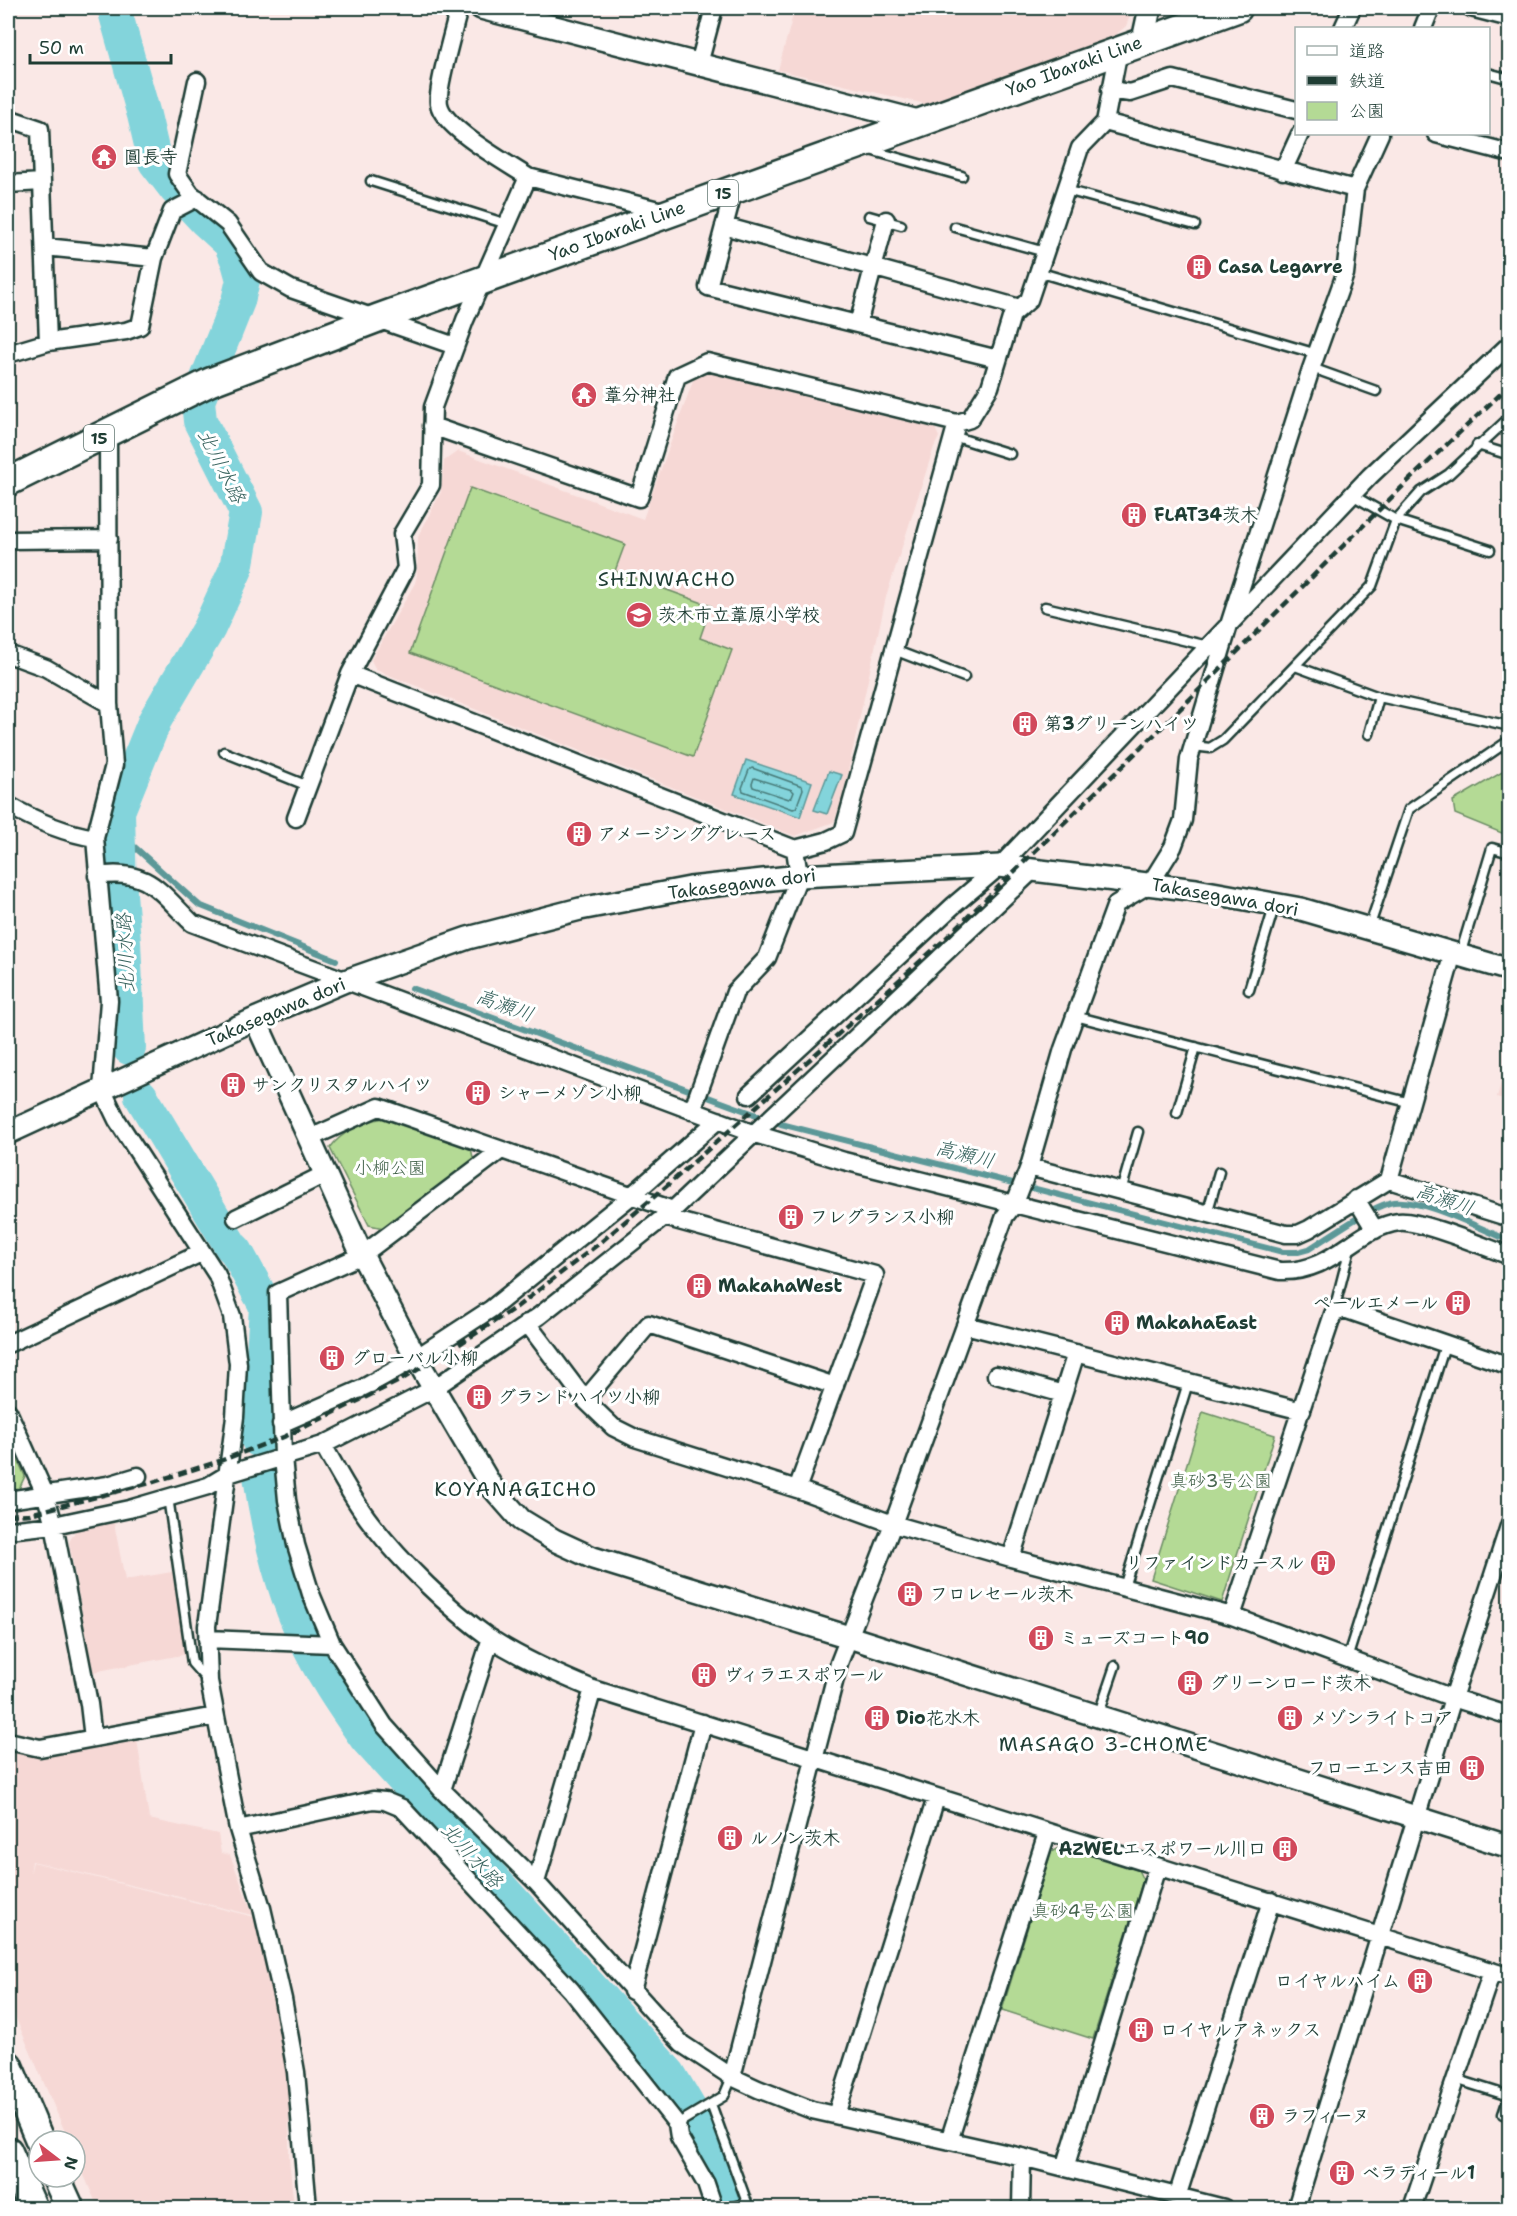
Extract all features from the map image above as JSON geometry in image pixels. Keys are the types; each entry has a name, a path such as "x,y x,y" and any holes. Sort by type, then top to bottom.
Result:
{"main road":[{"name":"Yao Ibaraki Line","path":"8,482 200,388 378,318 1238,8"},
{"path":"8,2065 35,2129"},
{"path":"8,2151 33,2208"},
{"path":"61,2189 70,2208"}],"street":[{"path":"459,8 439,103 446,119 458,130 528,177 669,212"},
{"path":"481,8 922,122"},
{"path":"699,64 714,8"},
{"path":"350,674 795,849 826,841 843,832 955,429 970,419 990,387 1012,315 1029,300 1080,147 1105,122 1110,90 1150,8"},
{"path":"1343,27 1352,8"},
{"path":"1423,27 1431,8"},
{"path":"1471,8 1509,18"},
{"path":"1110,90 1130,93 1173,79 1295,110"},
{"path":"197,81 177,174 191,194 228,224 261,272 291,289 455,346"},
{"path":"8,118 40,129 48,342"},
{"path":"1105,122 1355,189"},
{"path":"1284,171 1300,135"},
{"path":"732,2077 839,1663 893,1524 1005,1216 1016,1200 1027,1171 1063,1049 1116,904 1150,884 1173,847 1183,820 1193,746 1229,625 1314,361 1345,274 1355,189 1380,135"},
{"path":"1440,135 1509,153"},
{"path":"296,818 350,674 406,568 402,534 431,485 433,407 482,279 528,177"},
{"path":"8,184 42,182"},
{"path":"734,189 708,286 998,359"},
{"path":"8,354 48,342 126,331 140,326 154,258 171,211 197,198"},
{"path":"858,324 873,267 893,223"},
{"path":"724,226 1020,308"},
{"path":"45,247 154,258"},
{"path":"749,1095 954,905 1000,866 1352,495 1509,344"},
{"path":"432,426 639,498 677,376 707,362 955,429"},
{"path":"108,433 110,704 114,765 94,838 102,875 109,1001 102,1089 117,1120 217,1275 232,1316 238,1364 235,1417 207,1626 208,1681 238,1829 262,1908 283,2000 296,2072 308,2208"},
{"path":"8,540 109,539"},
{"path":"8,654 45,668 110,704"},
{"path":"8,805 50,825 94,838"},
{"path":"693,1108 735,992 766,957 799,876 795,849"},
{"name":"Takasegawa dori","path":"8,1133 255,1019 345,981 468,938 580,909 690,888 799,876 1000,866 1196,890 1301,909 1509,970"},
{"path":"8,1530 54,1525 129,1509 208,1486 228,1474 324,1444 433,1389 528,1323 668,1214 1034,870"},
{"path":"102,875 127,873 148,881 192,923 693,1108 718,1120 755,1130 844,1161 1016,1200 1281,1270 1297,1271 1312,1267 1350,1245 1374,1227 1398,1222 1412,1222 1509,1256"},
{"path":"1027,1171 1121,1191 1292,1234 1309,1229 1389,1180 1457,954"},
{"path":"255,1019 362,1255 416,1358 491,1486 521,1520 554,1540 593,1558 849,1637 1509,1848"},
{"path":"310,1138 379,1107 631,1196 668,1214 875,1275 797,1489"},
{"path":"281,1424 363,1388 416,1358 491,1309 631,1196 718,1120"},
{"path":"501,1150 362,1255 278,1293 281,1424 287,1500 296,1545 327,1644 384,1725 442,1790 536,1882 682,2044 732,2077 812,2110 1022,2157 1224,2208"},
{"path":"236,1218 326,1174"},
{"path":"1389,1180 1509,1218"},
{"path":"1358,1201 1374,1227"},
{"path":"8,1344 201,1253"},
{"path":"1232,1616 1333,1314 1344,1309 1509,1366"},
{"path":"528,1323 585,1400 613,1427 635,1438 797,1489 893,1524 1011,1558 1232,1616 1453,1698 1509,1716"},
{"path":"585,1400 649,1324 835,1386"},
{"path":"965,1325 1302,1411"},
{"path":"1011,1558 1076,1353"},
{"path":"996,1375 1063,1394"},
{"path":"8,1410 46,1496 54,1525 89,1704 93,1738"},
{"path":"324,1444 347,1488 370,1522 412,1571 490,1638 543,1667 593,1689 1509,1977"},
{"path":"8,1500 108,1485 138,1476"},
{"path":"1296,2208 1509,1523"},
{"path":"442,1790 490,1638"},
{"path":"207,1639 327,1644"},
{"path":"536,1882 593,1689"},
{"path":"8,1741 40,1748 215,1716"},
{"path":"632,1991 703,1723"},
{"path":"836,2115 936,1798"},
{"path":"238,1829 373,1800 385,1801 402,1808 571,1990 681,2121 679,2137 706,2184 714,2208"},
{"path":"949,2141 1047,1833"},
{"path":"1065,2168 1157,1867"},
{"path":"1177,2197 1271,1901"},
{"path":"1412,2208 1492,1971"},
{"path":"1021,2208 1022,2157"}],"lane":[{"path":"1490,74 1509,79"},
{"path":"856,146 962,176"},
{"path":"371,181 507,224"},
{"path":"1066,190 1195,225"},
{"path":"869,216 893,223"},
{"path":"955,227 1045,252"},
{"path":"1038,272 1314,361 1377,391"},
{"path":"1193,746 1210,748 1223,740 1372,586 1396,520 1421,492 1449,474 1509,417"},
{"path":"955,429 1010,454"},
{"path":"1477,445 1509,455"},
{"path":"1352,495 1396,520 1490,550"},
{"path":"1045,607 1209,646"},
{"path":"894,650 964,677"},
{"path":"1295,666 1379,697 1509,726"},
{"path":"1369,734 1379,697"},
{"path":"1369,929 1409,808 1509,740"},
{"path":"224,752 308,786"},
{"path":"1457,954 1492,848 1509,853"},
{"path":"1249,990 1275,904"},
{"path":"1075,1016 1411,1102"},
{"path":"1177,1113 1196,1047"},
{"path":"1121,1191 1138,1132"},
{"path":"1208,1214 1219,1172"},
{"path":"1333,1314 1350,1245"},
{"path":"1347,1659 1445,1345"},
{"path":"1124,1587 1188,1383"},
{"path":"168,1497 192,1663 208,1681"},
{"path":"1098,1716 1115,1666"},
{"path":"681,2121 723,2096 732,2077"},
{"path":"1455,2079 1509,2096 1503,2114"},
{"path":"707,2106 746,2205 729,2208"}],"shaded area":[{"path":"795,8 1133,8 1126,26 1097,51 930,105 778,70"},
{"name":"茨木市立葦原小学校","path":"706,372 935,428 939,437 886,597 842,799 834,822 795,836 376,670 371,660 415,583 418,537 441,492 444,461 458,451 643,519 694,378"},
{"path":"1509,1057 1510,1101 1497,1097"},
{"path":"114,1523 125,1580 172,1572 187,1654 93,1672 69,1542 76,1530"},
{"path":"137,1739 149,1819 218,1834 221,1853 230,1855 253,1915 32,1861 30,1874 33,1862 254,1917 289,2068 289,2158 294,2208 98,2208 87,2182 87,2129 64,2129 8,2000 8,1749 42,1757"}],"green space":[{"path":"470,488 625,544 615,571 711,606 700,638 732,650 693,757 410,653"},
{"path":"1509,768 1509,836 1455,814 1453,801"},
{"name":"小柳公園","path":"384,1118 471,1148 474,1162 384,1228 369,1225 330,1148 340,1137 354,1128"},
{"name":"真砂3号公園","path":"1203,1412 1275,1435 1222,1602 1151,1579"},
{"path":"8,1438 25,1476 19,1489 8,1491"},
{"name":"真砂4号公園","path":"1062,1846 1138,1870 1143,1880 1093,2039 1002,2010 1051,1852"}],"water":[{"path":"746,760 812,782 800,817 734,794"},
{"path":"829,771 842,775 827,814 814,810"}],"waterway":[{"name":"北川水路","path":"114,8 155,162 175,188 230,243 243,280 238,301 198,401 200,421 246,512 236,569 209,628 155,720 118,811 120,894 129,1048"},
{"name":"高瀬川","path":"118,832 199,905 336,960"},
{"name":"高瀬川","path":"412,988 781,1124 1283,1252 1309,1249 1370,1211 1389,1203 1401,1202 1449,1214 1510,1241"},
{"name":"北川水路","path":"141,1096 236,1251 266,1306 258,1440"},
{"name":"北川水路","path":"260,1476 271,1537 288,1597 310,1649 340,1701 366,1738 669,2074 698,2123 732,2208"}],"railway":[{"path":"8,1515 30,1514 150,1483 220,1461 286,1436 401,1380 518,1306 601,1242 669,1184 941,943 1150,739 1406,483 1510,385"}],"place":[{"name":"圓長寺","path":"104,157"},
{"name":"Casa Legarre","path":"1199,267"},
{"name":"葦分神社","path":"584,395"},
{"name":"FLAT34茨木","path":"1134,515"},
{"name":"茨木市立葦原小学校","path":"639,615"},
{"name":"第3グリーンハイツ","path":"1025,724"},
{"name":"アメージンググレース","path":"579,834"},
{"name":"サンクリスタルハイツ","path":"233,1085"},
{"name":"シャーメゾン小柳","path":"478,1093"},
{"name":"フレグランス小柳","path":"791,1217"},
{"name":"MakahaWest","path":"699,1286"},
{"name":"ペールエメール","path":"1458,1303"},
{"name":"MakahaEast","path":"1117,1323"},
{"name":"グローバル小柳","path":"332,1358"},
{"name":"グランドハイツ小柳","path":"479,1397"},
{"name":"リファインドカースル","path":"1323,1563"},
{"name":"フロレセール茨木","path":"910,1594"},
{"name":"ミューズコート90","path":"1041,1638"},
{"name":"ヴィラエスポワール","path":"704,1675"},
{"name":"グリーンロード茨木","path":"1190,1683"},
{"name":"Dio花水木","path":"877,1718"},
{"name":"メゾンライトコア","path":"1290,1718"},
{"name":"フローエンス吉田","path":"1472,1768"},
{"name":"ルノン茨木","path":"730,1838"},
{"name":"AZWELエスポワール川口","path":"1285,1849"},
{"name":"ロイヤルハイム","path":"1420,1981"},
{"name":"ロイヤルアネックス","path":"1141,2030"},
{"name":"ラフィーヌ","path":"1262,2116"},
{"name":"ベラディール1","path":"1342,2173"}],"district":[{"name":"SHINWACHO","path":"667,579"},
{"name":"KOYANAGICHO","path":"516,1489"},
{"name":"MASAGO 3-CHOME","path":"1104,1744"}]}
